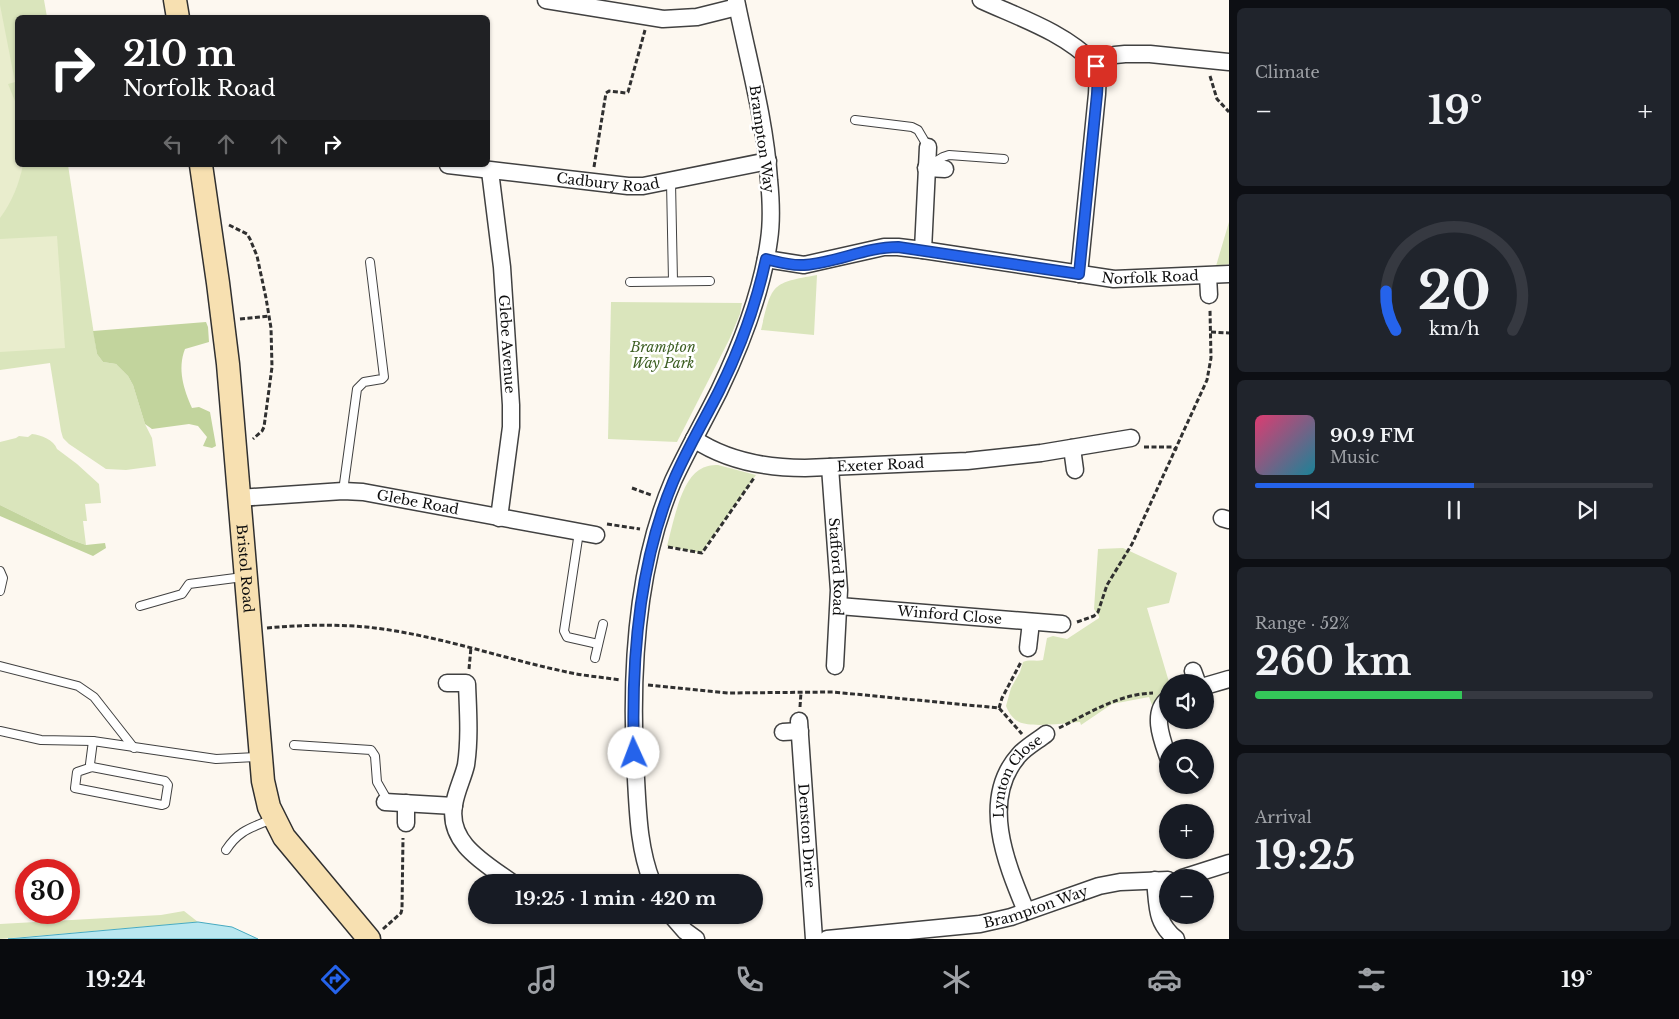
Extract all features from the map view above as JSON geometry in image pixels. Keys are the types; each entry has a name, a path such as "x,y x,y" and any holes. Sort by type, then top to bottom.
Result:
{"main road":[{"path":"175,0 178,15"},
{"name":"Bristol Road","path":"200,167 222,321 239,498 262,781 273,818 284,837 295,852 374,936"}],"street":[{"path":"547,0 663,19 690,18 736,4"},
{"path":"981,0 1051,32 1078,49 1095,64 1098,75 1097,94 1079,274"},
{"name":"Brampton Way","path":"649,874 644,862 639,837 634,744 635,682 642,602 654,538 674,480 739,347 755,301 766,259 771,223 768,161 760,105 736,4"},
{"path":"1095,64 1125,54 1150,54 1210,68 1229,62"},
{"path":"923,250 928,147"},
{"name":"Cadbury Road","path":"462,167 637,186 671,182 768,161"},
{"path":"926,168 945,169"},
{"name":"Glebe Avenue","path":"490,171 502,267 511,405 499,518"},
{"name":"Norfolk Road","path":"766,259 788,264 804,265 884,248 898,247 1114,280 1229,274"},
{"name":"Norfolk Road","path":"1208,276 1209,295"},
{"name":"Exeter Road","path":"694,439 718,453 763,465 792,468 963,461 1072,448 1131,438"},
{"path":"1072,448 1076,470"},
{"name":"Stafford Road","path":"830,467 835,520 839,606 835,666"},
{"name":"Glebe Road","path":"239,498 343,491 363,492 596,535"},
{"name":"Winford Close","path":"839,606 1062,624"},
{"path":"1028,648 1031,622"},
{"path":"1214,683 1229,679"},
{"path":"447,683 467,684 468,725 466,764 454,806 455,826 458,837 475,856 500,874"},
{"name":"Denston Drive","path":"794,728 814,939"},
{"name":"Lynton Close","path":"1026,911 1004,856 999,817 1001,792 1005,778 1019,755 1046,734"},
{"path":"387,802 454,806"},
{"path":"406,803 406,823"},
{"path":"1210,869 1229,863"},
{"name":"Brampton Way","path":"826,939 863,937 980,924 1026,911 1099,886 1120,882 1159,880"},
{"path":"679,924 696,939"},
{"name":"Brampton Way","path":"1162,924 1166,936"}],"lane":[{"path":"855,120 912,127 918,130 928,147"},
{"path":"926,168 948,155 1004,159"},
{"path":"671,182 673,282"},
{"path":"343,491 358,389 364,382 382,379 384,376 370,262"},
{"path":"630,282 710,281"},
{"path":"579,532 564,631 567,637 598,644"},
{"path":"0,571 3,578 0,591"},
{"path":"140,606 182,594 190,584 245,577"},
{"path":"595,658 603,624"},
{"path":"0,666 78,686 88,691 94,696 134,748"},
{"path":"0,732 41,740 93,741 220,760 260,757"},
{"path":"92,767 90,764 93,741"},
{"path":"294,745 371,750 375,756 377,782 387,802"},
{"path":"92,767 165,781 168,785 165,804 162,805 75,788 77,772 92,767"},
{"path":"226,850 240,833 273,818"}],"path":[{"path":"591,181 606,93 608,91 626,93 629,91 648,17"},
{"path":"1210,68 1217,99 1229,112"},
{"path":"209,221 228,224 247,235 258,262 269,316 272,367 264,428 253,439 234,444"},
{"path":"1062,624 1085,620 1098,613 1107,586 1132,544 1176,450 1208,378 1211,332 1209,295"},
{"path":"222,321 269,316"},
{"path":"1211,332 1229,333"},
{"path":"1131,438 1133,447 1172,447 1176,450"},
{"path":"596,535 598,522 702,554 763,465"},
{"path":"249,629 301,625 368,627 428,637 569,673 635,682 650,686 720,692 833,692 999,708 1031,745"},
{"path":"999,708 1002,698 1028,648"},
{"path":"1046,734 1107,704 1126,697 1156,693 1159,695"},
{"path":"374,936 401,913 402,910 403,831 406,823"}],"green space":[{"path":"0,0 44,0 47,15 15,15 15,167 68,167 97,354 103,362 116,364 128,376 133,385 145,424 152,438 156,466 126,470 106,469 69,444 63,438 61,431 50,363 0,370"},
{"path":"0,5 15,82 8,84 15,101 15,167 22,167 14,193 0,218"},
{"path":"1229,222 1229,264 1216,266"},
{"path":"57,236 65,348 0,352 0,239"},
{"path":"817,275 814,335 761,330 771,294 776,288 790,280"},
{"name":"Brampton Way Park","path":"611,302 742,303 740,314 729,340 677,442 608,439"},
{"path":"206,322 209,342 185,349 182,379 192,408 199,407 210,412 216,446 212,448 203,446 207,437 198,426 189,424 152,429 145,424 133,385 128,376 116,364 103,362 97,354 93,331"},
{"path":"32,434 50,441 99,484 101,503 85,504 87,521 83,521 86,545 69,539 0,505 0,442 19,436 28,437"},
{"path":"718,465 756,475 701,553 667,546 678,505 692,476 708,466"},
{"path":"0,505 69,539 86,545 105,543 106,548 93,556 0,516"},
{"path":"1123,548 1177,573 1169,603 1147,608 1167,674 1159,674 1159,698 1152,705 1149,697 1112,704 1081,725 1080,722 1032,725 1019,722 1014,719 1006,706 1011,688 1023,662 1043,660 1047,638 1053,636 1067,639 1099,618 1094,609 1098,549"},
{"path":"184,911 198,922 0,939 0,924 80,924 80,920 161,915"}],"water":[{"path":"198,922 232,927 258,939 8,939"}],"route":[{"path":"634,753 633,718 638,640 645,579 657,527 674,480 739,347 755,301 766,259 788,264 804,265 858,252 898,247 1079,274 1097,94 1098,71 1096,66"}]}
